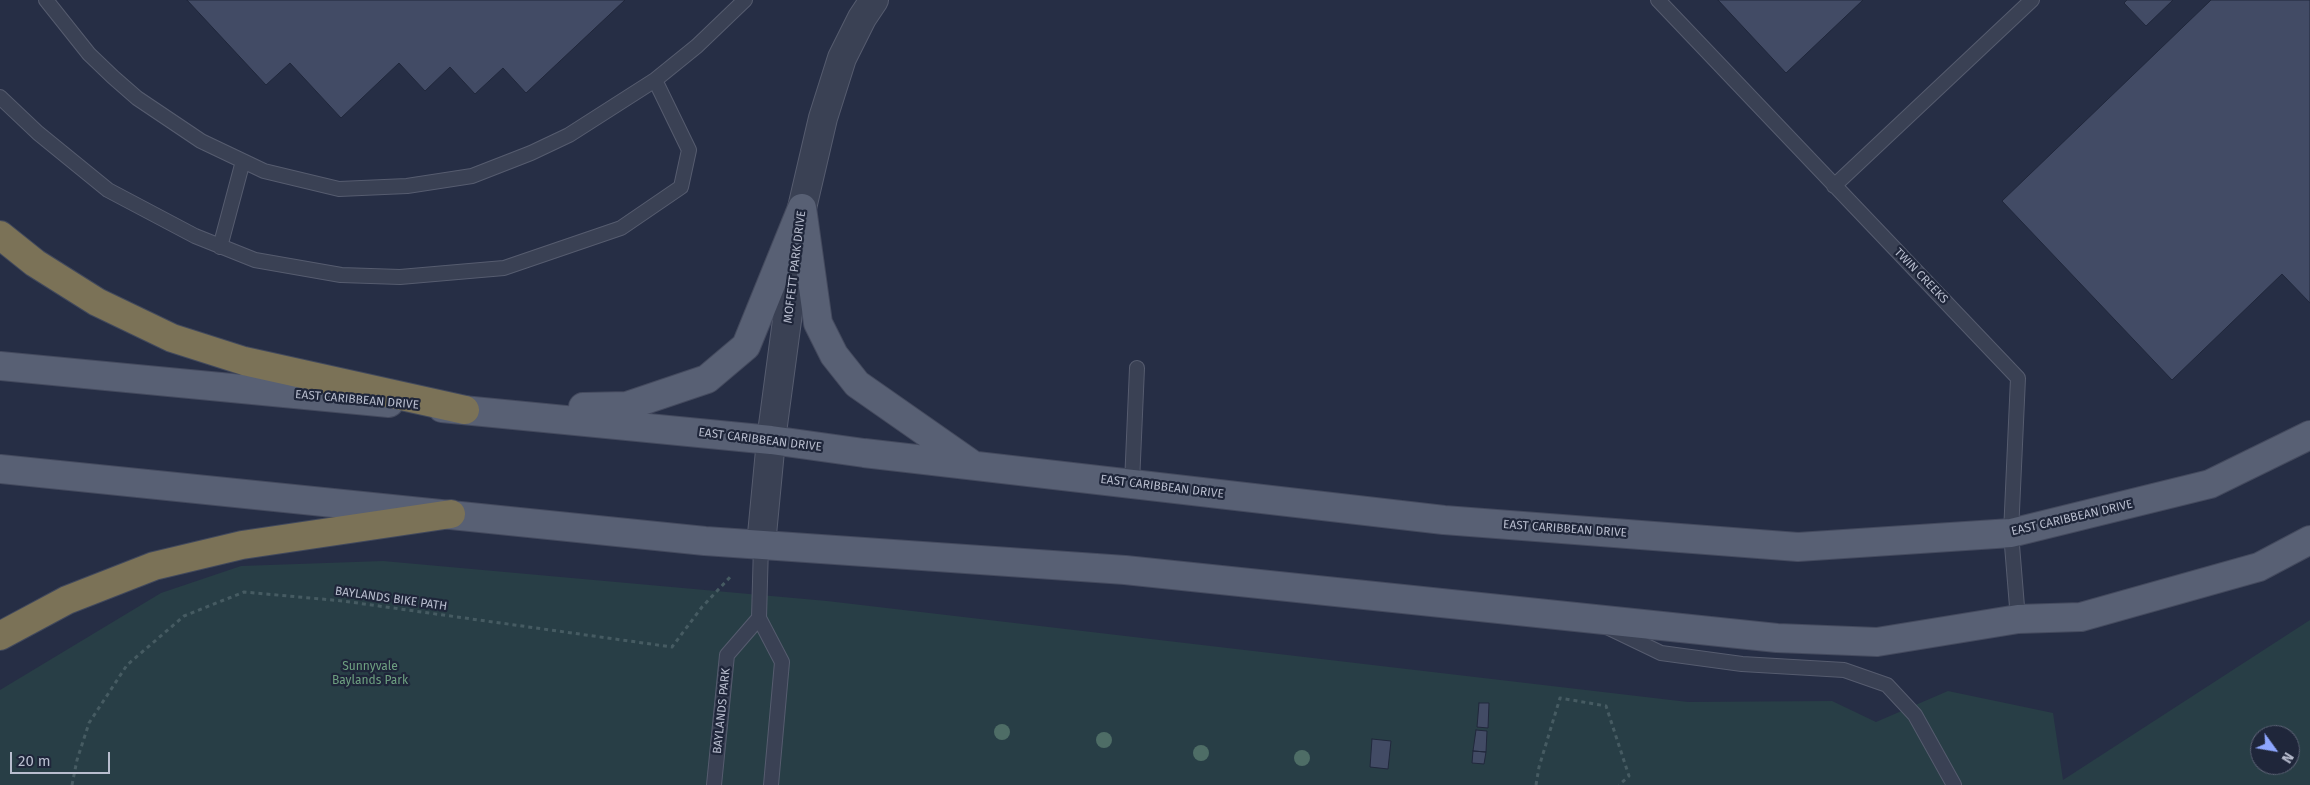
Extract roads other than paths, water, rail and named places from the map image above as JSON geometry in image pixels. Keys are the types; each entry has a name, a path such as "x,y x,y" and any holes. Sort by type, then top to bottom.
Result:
{"highway":[{"path":"0,235 35,263 98,302 172,338 244,361 465,410"},
{"path":"0,636 67,600 154,566 242,544 451,514"}],"main road":[{"path":"465,410 627,406 707,379 746,346 802,208"},
{"path":"802,208 818,323 834,355 857,384 973,466"},
{"name":"EAST CARIBBEAN DRIVE","path":"0,366 771,440 973,466 1444,520 1798,547 2011,533 2210,484 2310,435"},
{"path":"0,469 761,545 1125,570 1776,638 1877,642 2018,619 2081,616 2108,610 2259,567 2310,540"}],"street":[{"name":"MOFFETT PARK DRIVE","path":"761,545 771,440 802,208 823,118 842,58 862,18 874,0"}],"lane":[{"path":"46,0 89,54 137,98 201,141 264,171 339,189 407,186 472,176 531,153 569,135 655,80 697,46 745,0"},
{"name":"TWIN CREEKS","path":"1658,0 2018,378 2011,533 2018,619"},
{"path":"1834,186 2032,0"},
{"path":"0,97 38,133 108,190 194,236 263,262 341,275 400,277 504,268 621,228 681,187 689,150 655,80"},
{"path":"220,247 243,161"},
{"path":"1132,483 1137,368"},
{"path":"761,545 759,618 782,662 771,785"},
{"name":"BAYLANDS PARK","path":"714,785 727,655 759,618"},
{"path":"1593,620 1661,653 1742,664 1844,670 1887,685 1915,715 1954,785"}],"park label":[{"name":"Sunnyvale Baylands Park","path":"370,674"}]}
